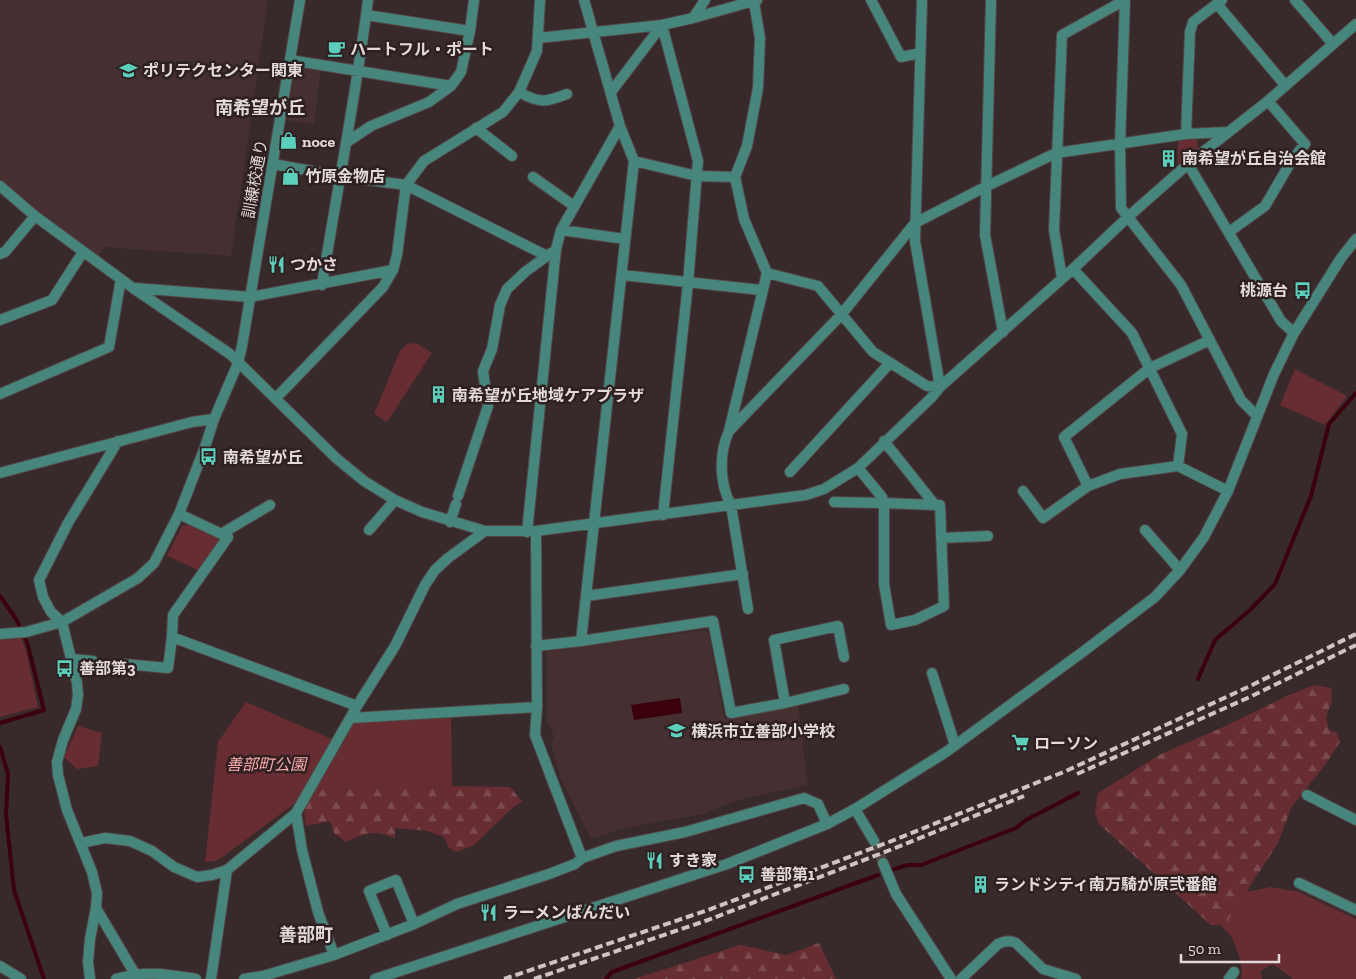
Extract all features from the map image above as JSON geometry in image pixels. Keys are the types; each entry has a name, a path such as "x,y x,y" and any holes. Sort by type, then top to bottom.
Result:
{"street":[{"name":"訓練校通り","path":"0,634 26,632 62,622 145,573 154,563 179,514 214,419 238,363 300,0"},
{"path":"322,285 339,176 347,142 368,0"},
{"path":"347,142 371,126 429,102 451,86 460,72 470,31 474,0"},
{"path":"276,398 383,288 393,270 397,255 406,185 424,161 503,112 519,92 537,51 540,0"},
{"path":"581,641 634,160 620,126 584,0"},
{"path":"692,18 705,0"},
{"path":"871,0 901,57 920,53"},
{"path":"922,0 915,241 940,387"},
{"path":"991,0 985,235 1003,332"},
{"path":"1125,0 1120,144 1121,208 1181,285 1241,400 1257,416"},
{"path":"1062,278 1054,230 1062,36 1125,0"},
{"path":"1295,0 1332,44"},
{"path":"538,38 594,34 662,25 755,1 760,38 758,88 746,146 735,177 744,219 767,273 729,431 724,443 722,476 726,496 731,505 748,609"},
{"path":"1186,134 1190,32 1193,22 1220,2 1285,85"},
{"path":"366,15 470,31"},
{"path":"0,186 35,216 83,252 230,354 336,458 364,481 395,500 450,522 485,531 532,532 663,515 793,494 806,496 842,480 858,468 931,398 940,387 1073,269 1129,216 1188,164 1268,101 1356,24"},
{"path":"611,92 662,25"},
{"path":"662,25 698,161 688,283 663,515"},
{"path":"290,60 451,86"},
{"path":"519,92 529,98 547,101 567,94"},
{"path":"1229,232 1266,206 1292,160 1305,144 1268,101"},
{"path":"582,858 535,735 537,707 532,532 556,250 560,230 586,188 620,126"},
{"path":"476,128 512,156"},
{"path":"729,431 840,315 915,223 1056,153 1186,134 1228,132"},
{"path":"634,160 697,176 735,177"},
{"path":"273,164 339,176"},
{"path":"1188,164 1281,321 1294,334"},
{"path":"533,177 574,206"},
{"path":"361,179 406,185 546,256"},
{"path":"0,254 5,252 35,216"},
{"path":"560,230 625,239"},
{"path":"375,979 727,864 827,824 855,809 955,745 1037,686 1147,603 1180,570 1204,537 1228,490 1257,416 1294,334 1341,258 1356,239"},
{"path":"450,522 488,406 483,371 492,349 500,305 507,289 525,272 556,250"},
{"path":"0,320 52,300 83,252"},
{"path":"1073,269 1132,333 1182,434 1178,466"},
{"path":"133,288 250,297 322,285 393,270"},
{"path":"767,273 818,286 840,315 873,352 927,386 940,387"},
{"path":"622,275 762,290"},
{"path":"0,394 109,347 121,279"},
{"path":"1088,486 1064,437 1150,368 1210,340"},
{"path":"790,472 890,363"},
{"path":"0,473 192,422 214,419"},
{"path":"90,979 88,962 97,893 92,872 67,810 58,775 57,762 63,740 76,710 78,694 72,659 62,622 51,612 43,598 39,580 68,523 118,441"},
{"path":"884,441 935,505"},
{"path":"1024,491 1043,518 1088,486 1120,474 1178,466 1228,490"},
{"path":"834,502 884,503 940,506 944,606 915,620 890,625 884,584 884,503 882,497 858,468"},
{"path":"369,530 395,500"},
{"path":"221,534 270,505"},
{"path":"124,664 168,668 173,615 228,537 179,514"},
{"path":"1145,530 1180,570"},
{"path":"81,843 104,838 130,842 152,851 174,867 198,877 226,870 296,813 357,706 394,646 425,585 435,570 485,531"},
{"path":"941,538 988,536"},
{"path":"586,596 743,574"},
{"path":"536,646 713,621 730,713 844,690"},
{"path":"785,703 774,640 838,626 844,657"},
{"path":"172,637 357,706"},
{"path":"72,659 93,661"},
{"path":"932,673 955,745"},
{"path":"351,718 537,707"},
{"path":"1307,795 1356,820"},
{"path":"244,979 263,976 334,955 414,924 457,904 550,874 575,864 582,858 616,846 685,832 804,798 818,804 827,824"},
{"path":"855,809 874,841"},
{"path":"296,813 302,850 318,912 334,955"},
{"path":"883,863 896,894 951,979"},
{"path":"211,979 226,870"},
{"path":"387,934 369,891 396,880 414,924"},
{"path":"1299,883 1356,910"},
{"path":"96,908 135,974"},
{"path":"961,979 998,944 1004,941 1016,943 1043,969 1076,979"},
{"path":"0,966 21,979"},
{"path":"116,979 135,974 157,973 196,979"}],"shaded area":[{"name":"ポリテクセンター関東","path":"0,0 268,0 231,256 105,247 98,256 36,213 0,182"},
{"path":"297,64 321,67 314,124 286,120 294,66"},
{"name":"横浜市立善部小学校","path":"705,630 709,634 724,718 798,706 808,785 738,800 703,814 626,828 591,839 561,779 551,744 554,737 550,725 546,723 546,653 548,651"},
{"path":"680,698 682,713 634,720 631,705"}],"green space":[{"path":"1197,139 1198,150 1178,166 1178,141"},
{"path":"416,343 432,353 387,422 374,414 400,351 407,344"},
{"path":"1295,369 1347,396 1325,425 1280,405"},
{"path":"190,524 218,538 218,543 200,571 167,556 182,526"},
{"path":"21,638 26,650 38,707 0,717 0,640"},
{"path":"1314,685 1331,688 1332,700 1326,717 1329,730 1336,732 1340,742 1325,765 1291,808 1278,843 1225,925 1211,925 1099,824 1095,812 1098,793 1161,754"},
{"name":"善部町公園","path":"246,702 343,744 353,721 451,716 452,786 314,789 224,856 215,861 205,862 218,742"},
{"path":"78,726 102,733 98,766 77,769 64,757"},
{"path":"452,786 510,787 522,801 475,844 457,852 449,848 444,837 428,831 395,828 395,838 388,835 370,833 346,842 334,833 330,821 306,826 305,807 314,789"},
{"path":"1271,887 1299,892 1356,919 1356,979 1293,979 1273,964 1261,971 1262,979 1241,979 1241,964 1233,940 1213,919 1246,892"},
{"path":"819,943 836,979 634,979 740,945 787,955"}],"waterway":[{"path":"1198,679 1215,640 1250,610 1275,584 1311,496 1329,424 1356,393"},
{"path":"0,596 16,619 27,642 44,710 0,723"},
{"path":"0,747 8,774 6,814 14,890 44,979"},
{"path":"891,870 908,865 921,865 1016,828 1026,820 1078,793"},
{"path":"606,979 612,972 878,875"}],"tunnel":[{"path":"874,841 883,863"}],"railway":[{"path":"504,979 708,910 889,842 1066,771 1248,687 1356,634"},
{"path":"1077,774 1252,696 1356,645"},
{"path":"534,979 708,920 1024,796"}],"place":[{"name":"ハートフル・ポート","path":"336,49"},
{"name":"ポリテクセンター関東","path":"129,70"},
{"name":"noce","path":"288,141"},
{"name":"南希望が丘自治会館","path":"1168,158"},
{"name":"竹原金物店","path":"291,176"},
{"name":"つかさ","path":"276,264"},
{"name":"桃源台","path":"1302,290"},
{"name":"南希望が丘地域ケアプラザ","path":"438,395"},
{"name":"南希望が丘","path":"209,457"},
{"name":"善部第3","path":"65,668"},
{"name":"横浜市立善部小学校","path":"677,731"},
{"name":"ローソン","path":"1020,743"},
{"name":"すき家","path":"655,860"},
{"name":"善部第1","path":"746,874"},
{"name":"ランドシティ南万騎が原弐番館","path":"980,884"},
{"name":"ラーメンばんだい","path":"489,912"}],"district":[{"name":"南希望が丘","path":"260,108"},
{"name":"善部町","path":"306,935"}]}
